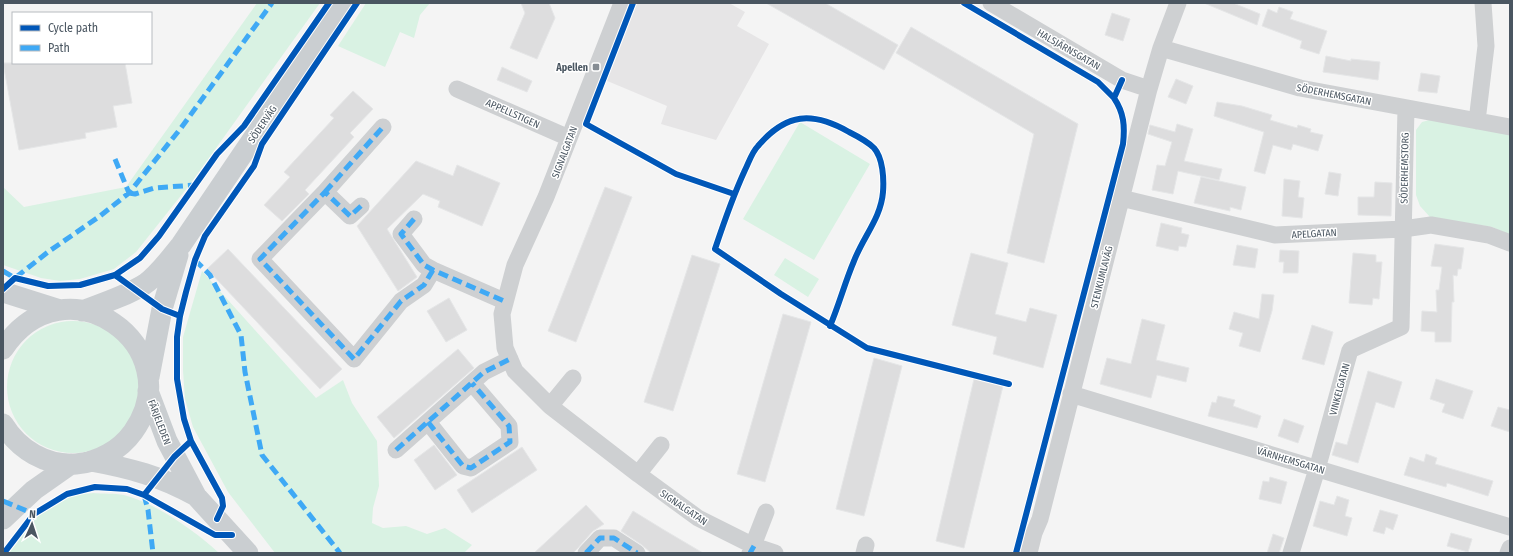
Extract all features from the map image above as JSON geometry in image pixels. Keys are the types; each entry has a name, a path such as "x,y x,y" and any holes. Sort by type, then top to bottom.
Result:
{"main road":[{"name":"SÖDERVÄG","path":"82,310 118,298 146,283 158,272 181,245 345,3"},
{"name":"SÖDERVÄG","path":"3,519 34,490 81,463 113,451 131,435 141,419 162,309 181,245"},
{"path":"3,292 60,310"},
{"path":"3,349 14,334 27,323 43,314 60,310 82,310"},
{"name":"FÄRJELEDEN","path":"82,310 105,318 127,334 142,357 148,387 166,441 196,496 248,553"},
{"name":"FÄRJELEDEN","path":"3,424 18,444 32,453 55,462 123,467 159,477 196,496"}],"street":[{"name":"SIGNALGATAN","path":"622,3 546,196 516,265 504,300 502,332 505,348 515,371 550,406 638,474 698,518 752,549 775,553"},
{"name":"HALSJÄRNSGATAN","path":"990,3 1122,80 1149,89"},
{"name":"STENKUMLAVÄG","path":"1029,553 1034,533 1040,519 1149,89 1161,48 1178,3"},
{"path":"1477,121 1486,46 1483,3"},
{"name":"SÖDERHEMSGATAN","path":"1161,48 1300,88 1510,127"},
{"name":"APPELLSTIGEN","path":"457,89 569,138"},
{"name":"SÖDERHEMSTORG","path":"1403,229 1406,108"},
{"path":"383,126 325,192 260,259 354,359 401,301 424,285 433,270"},
{"path":"325,192 350,216 361,206"},
{"name":"APELGATAN","path":"1121,198 1275,236 1403,229 1431,225 1489,235 1510,243"},
{"path":"414,219 402,234 424,265 504,300"},
{"name":"VINKELGATAN","path":"1292,553 1350,350 1401,327 1403,229"},
{"path":"396,450 484,372 510,359"},
{"path":"550,406 573,378"},
{"path":"428,422 463,466 471,468 510,442 509,426 472,383"},
{"name":"VÄRNHEMSGATAN","path":"1071,394 1510,528"},
{"path":"638,474 661,445"},
{"path":"752,549 766,512"},
{"path":"586,553 600,538 614,538 637,553"},
{"path":"1508,553 1510,548"}],"shaded area":[{"path":"635,3 729,3 745,12 737,26 769,44 716,140 661,124 667,106 605,80"}],"green space":[{"path":"257,3 320,3 191,183 136,252 114,269 80,279 60,281 41,278 3,265 3,187 24,207 126,187"},
{"path":"366,3 430,3 420,15 414,38 400,32 385,67 338,46"},
{"path":"1433,119 1510,134 1510,235 1492,227 1430,217 1420,206 1416,195 1416,130 1422,122"},
{"path":"800,122 870,164 814,260 743,219"},
{"path":"785,258 819,279 808,297 774,275"},
{"path":"202,271 316,398 343,380 352,403 377,441 379,486 373,508 372,523 383,528 406,526 427,534 445,528 472,545 464,553 275,553 228,492 193,427 185,399 183,337"},
{"path":"79,321 98,326 110,332 120,340 128,350 134,362 138,374 138,400 134,412 128,424 120,434 110,442 98,448 86,452 67,453 48,448 36,442 26,434 18,424 12,412 8,400 7,381 12,362 18,350 26,340 36,332 48,326 60,322"},
{"path":"93,493 124,495 137,499 162,511 187,527 219,553 8,553 36,518 54,503 74,494"}],"building":[{"path":"521,3 549,3 555,18 537,59 510,48 525,13"},
{"path":"766,3 825,3 898,45 884,70"},
{"path":"1204,3 1233,3 1260,14 1257,25"},
{"path":"1279,7 1293,12 1290,19 1327,31 1319,54 1300,48 1302,41 1262,26 1268,9 1277,13"},
{"path":"1112,13 1130,19 1123,41 1105,35"},
{"path":"911,27 1078,124 1044,263 1007,253 1034,134 896,53"},
{"path":"1326,56 1351,61 1351,59 1380,62 1378,80 1323,72"},
{"path":"3,63 125,64 132,103 113,106 117,127 85,133 86,138 19,150"},
{"path":"502,67 532,81 527,92 497,80"},
{"path":"1421,73 1440,76 1437,93 1418,91"},
{"path":"1176,79 1193,86 1186,104 1168,97"},
{"path":"353,91 373,109 350,133 354,137 305,190 309,194 282,221 264,205 290,177 284,172 334,118 330,115"},
{"path":"1217,102 1242,106 1272,115 1270,120 1297,128 1298,125 1311,129 1310,132 1323,135 1318,151 1293,144 1291,150 1273,145 1265,174 1254,171 1264,132 1214,116"},
{"path":"1177,124 1193,129 1184,161 1222,169 1219,180 1178,171 1173,194 1152,190 1157,165 1165,166 1172,142 1148,134 1150,125 1175,132"},
{"path":"416,161 453,176 457,165 500,183 482,226 438,207 440,201 423,194 387,229 417,277 398,291 357,226"},
{"path":"1329,172 1341,174 1338,196 1325,194"},
{"path":"1201,177 1246,187 1241,210 1230,207 1230,211 1194,203"},
{"path":"1284,179 1300,181 1298,197 1304,198 1302,218 1282,216"},
{"path":"1375,182 1392,183 1391,216 1358,215 1358,197 1374,197"},
{"path":"605,187 632,197 576,342 548,331"},
{"path":"1161,223 1182,228 1181,233 1189,235 1186,247 1179,246 1178,251 1156,246"},
{"path":"1435,244 1464,248 1461,269 1458,269 1457,276 1453,275 1454,302 1452,302 1451,342 1435,342 1435,332 1421,331 1422,311 1437,312 1436,290 1439,290 1442,267 1431,266"},
{"path":"1237,245 1258,249 1255,268 1233,265"},
{"path":"228,249 342,369 320,389 207,269"},
{"path":"1280,250 1299,251 1298,273 1283,273 1284,262 1279,262"},
{"path":"971,253 1008,263 995,314 1026,322 1030,308 1057,315 1043,368 993,354 997,337 952,325"},
{"path":"1353,253 1376,255 1376,262 1382,262 1379,299 1373,298 1372,305 1349,303"},
{"path":"692,255 720,264 673,411 644,402"},
{"path":"1262,294 1274,295 1272,311 1260,352 1239,346 1243,333 1229,329 1234,312 1259,319"},
{"path":"449,298 467,330 446,342 427,311"},
{"path":"783,314 811,322 765,482 737,474"},
{"path":"1142,319 1165,325 1156,360 1189,368 1186,382 1157,375 1151,398 1100,384 1107,358 1131,364"},
{"path":"1312,325 1333,332 1324,365 1302,359"},
{"path":"458,349 474,368 394,438 377,417"},
{"path":"874,358 902,366 864,516 836,509"},
{"path":"1368,371 1402,382 1394,408 1376,402 1358,463 1332,455 1336,442 1347,445"},
{"path":"974,379 1003,386 964,548 936,541"},
{"path":"1436,379 1473,391 1463,419 1442,412 1445,404 1430,399"},
{"path":"1218,396 1235,400 1233,406 1261,416 1257,428 1208,416 1212,402 1216,403"},
{"path":"1498,407 1510,410 1510,432 1491,426"},
{"path":"1284,419 1304,426 1298,443 1278,436"},
{"path":"434,445 457,475 435,490 414,460"},
{"path":"522,447 537,470 472,513 457,490"},
{"path":"1426,454 1437,458 1435,464 1493,481 1488,496 1447,483 1446,487 1404,475 1410,457 1424,462"},
{"path":"1270,477 1287,482 1281,504 1259,499 1263,481 1269,482"},
{"path":"1337,496 1349,500 1345,516 1352,518 1347,536 1313,526 1320,501 1334,505"},
{"path":"586,505 604,524 593,531 573,553 534,553"},
{"path":"1380,510 1398,515 1393,530 1386,527 1384,534 1373,531"},
{"path":"633,511 703,553 651,553 621,531"},
{"path":"1451,533 1472,539 1468,552 1447,546"},
{"path":"1273,534 1284,538 1279,553 1267,553"}],"marked path":[{"path":"3,271 15,278 129,193 181,128 272,3"},
{"path":"325,192 383,127"},
{"path":"115,159 129,193"},
{"path":"129,193 135,194 154,188 195,185"},
{"path":"361,206 350,216 325,192 260,259 354,359 401,301 424,285 433,270"},
{"path":"414,219 401,234 424,265 504,301"},
{"path":"195,260 210,275 241,335 245,372 262,455 340,553"},
{"path":"396,450 484,372 510,359"},
{"path":"428,422 463,466 471,468 510,442 509,426 472,383"},
{"path":"144,495 148,510 153,553"},
{"path":"3,501 34,514"},
{"path":"586,553 600,538 614,538 637,553"},
{"path":"750,553 754,546"}],"cycle path":[{"path":"3,289 15,278 48,286 80,285 115,275 140,258 159,236 217,154 244,126 329,3"},
{"path":"217,519 223,506 222,498 191,441 184,419 177,379 177,337 186,292 195,260 205,236 254,166 262,144 357,3"},
{"path":"633,3 586,124 676,174 734,194"},
{"path":"964,3 1098,82 1114,98"},
{"path":"1016,553 1123,144 1124,131 1122,114 1114,98 1122,80"},
{"path":"830,326 833,318 836,310 854,261 875,219 882,201 882,169 877,152 871,145 862,139 836,125 811,118 800,119 779,127 768,135 754,151 725,219 715,249 781,294 867,348 1009,384"},
{"path":"115,275 162,309 180,316"},
{"path":"144,495 174,457 191,441"},
{"path":"4,553 34,514 67,494 95,487 127,489 144,495 215,535 232,535"}],"place":[{"name":"Apellen","path":"596,67"}]}
